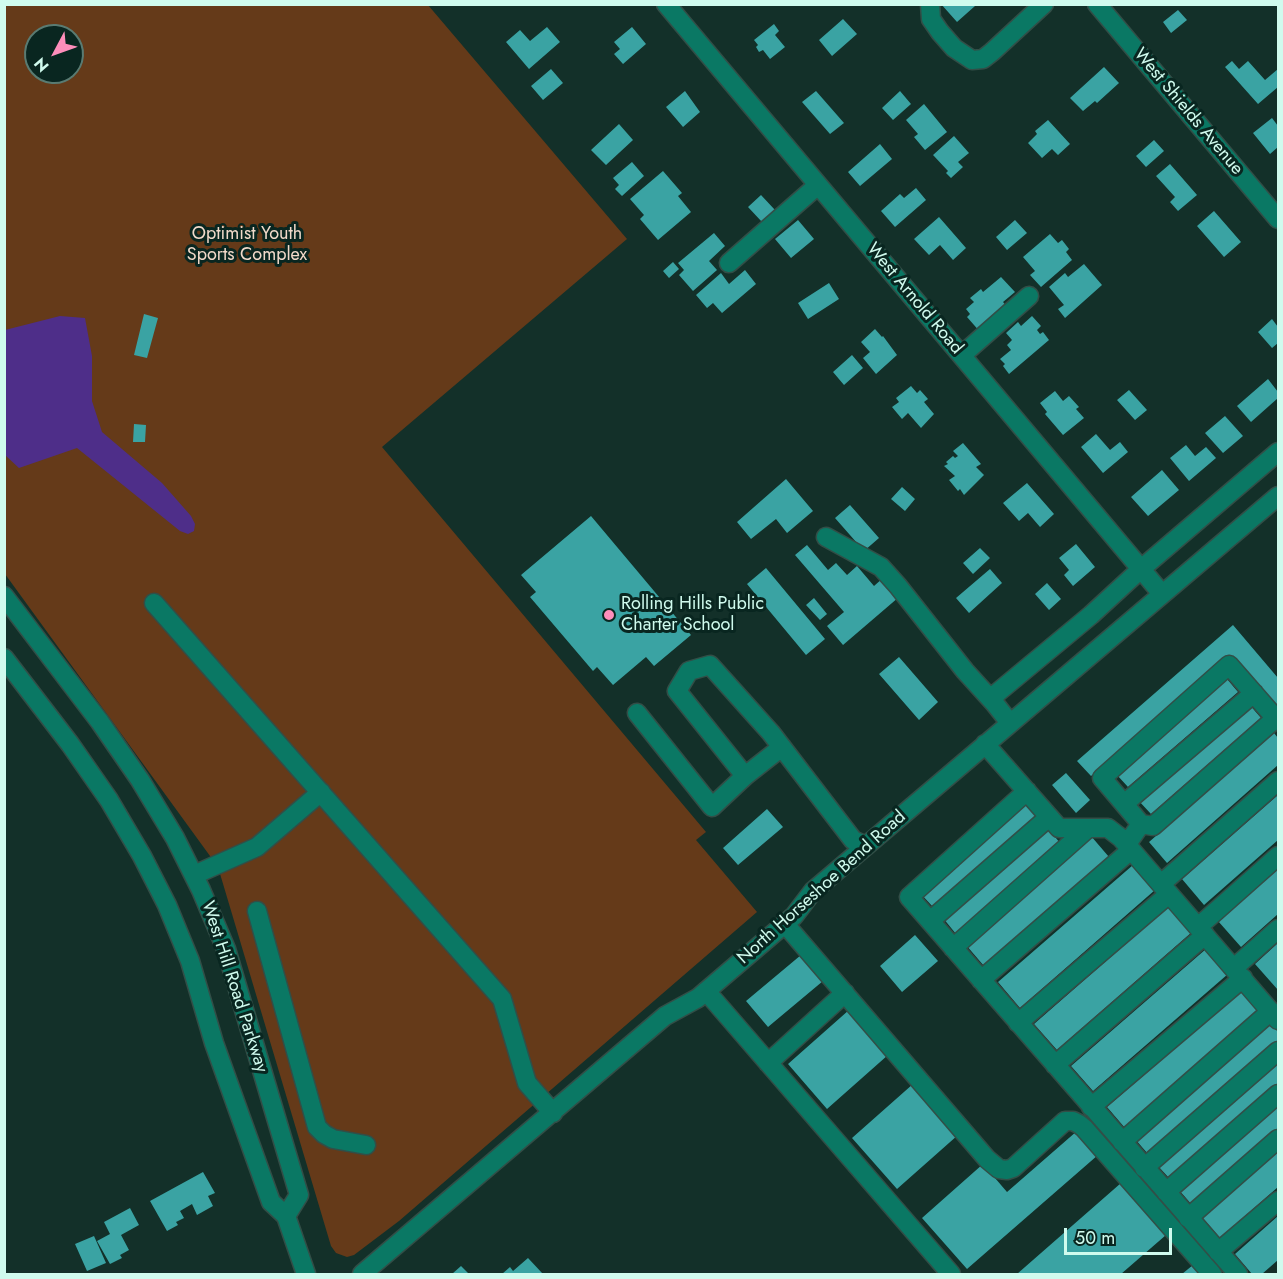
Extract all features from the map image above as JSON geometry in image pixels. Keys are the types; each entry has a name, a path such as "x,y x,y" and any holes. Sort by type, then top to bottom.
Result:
{"street":[{"name":"West Arnold Road","path":"666,4 1162,594"},
{"path":"930,4 930,19 954,48 972,60 983,59 992,52 1044,4"},
{"name":"West Shields Avenue","path":"1097,4 1278,219"},
{"path":"729,263 818,186"},
{"path":"962,355 1029,296"},
{"path":"995,704 994,698 997,693 1091,615 1141,569 1278,452"},
{"name":"North Horseshoe Bend Road","path":"362,1275 665,1016 698,998 794,916 813,891 1278,496"},
{"path":"826,537 881,567 1010,723"},
{"name":"West Hill Road Parkway","path":"4,596 100,722 140,780 194,875 226,949 298,1195 286,1216"},
{"path":"154,603 502,999 527,1083 553,1113"},
{"name":"West Hill Road Parkway","path":"4,658 70,744 109,800 142,856 167,905 190,961 217,1053 271,1202 286,1216 306,1275"},
{"path":"1228,664 1277,719 1153,826 1141,824 1102,778 1228,664"},
{"path":"745,776 677,691 689,671 710,665 782,747 853,840 866,846"},
{"path":"1124,804 1254,693"},
{"path":"638,712 712,807 745,776 782,747"},
{"path":"985,744 1059,828 1086,830 1108,828 1129,847 1238,973 1274,1008 1122,1142"},
{"path":"1018,1023 1165,889 1278,781"},
{"path":"1027,791 909,897 1238,1275"},
{"path":"194,875 257,847 321,792"},
{"path":"930,921 1049,817"},
{"path":"981,980 1129,847 1141,824"},
{"path":"953,948 1086,830"},
{"path":"1055,1065 1201,931 1278,856"},
{"path":"257,911 317,1127 333,1139 366,1145"},
{"path":"785,924 987,1159 999,1169 1013,1168 1065,1121 1079,1124 1212,1275"},
{"path":"1091,1107 1238,973 1278,929"},
{"path":"705,991 951,1275"},
{"path":"768,1063 845,993"},
{"path":"1144,1168 1278,1051"},
{"path":"1166,1192 1278,1094"},
{"path":"1188,1218 1278,1139"},
{"path":"1218,1252 1278,1201"}],"green space":[{"name":"Optimist Youth Sports Complex","path":"4,5 428,5 627,239 382,447 706,832 696,840 757,912 399,1221 354,1255 347,1257 336,1253 331,1246 218,867 5,574"}],"shaded area":[{"path":"60,316 85,318 92,356 92,401 102,432 162,483 191,516 195,524 194,531 188,534 180,531 77,448 19,468 5,455 5,330"}],"building":[{"path":"941,4 974,4 975,6 957,22"},
{"path":"1178,10 1187,20 1171,33 1163,22"},
{"path":"843,19 857,34 832,56 819,40"},
{"path":"774,24 779,31 775,35 785,47 770,59 763,50 759,52 754,40"},
{"path":"547,27 560,42 529,69 506,42 520,30 530,41"},
{"path":"632,27 646,44 623,64 614,54 620,49 614,42"},
{"path":"1232,61 1239,69 1248,61 1265,80 1278,69 1278,87 1258,104 1225,67"},
{"path":"1104,67 1119,83 1097,103 1095,101 1083,111 1070,98"},
{"path":"551,69 563,83 543,100 531,86"},
{"path":"685,91 700,112 683,127 666,107"},
{"path":"816,91 844,123 830,134 802,102"},
{"path":"900,91 911,104 893,120 882,108"},
{"path":"924,104 947,132 925,150 914,137 918,134 906,120"},
{"path":"1272,118 1278,126 1278,147 1270,154 1253,133"},
{"path":"1048,120 1070,144 1058,155 1052,149 1042,158 1028,143 1037,134 1035,131"},
{"path":"619,124 633,140 606,165 591,150"},
{"path":"954,136 969,153 958,162 963,167 951,178 946,173 948,171 933,155"},
{"path":"1154,140 1164,151 1146,167 1136,156"},
{"path":"880,144 892,159 860,186 848,172"},
{"path":"632,162 644,176 622,196 615,189 619,185 613,178"},
{"path":"1170,164 1197,195 1178,211 1170,202 1175,197 1156,176"},
{"path":"663,171 682,193 678,196 691,212 658,240 640,219 644,215 630,199"},
{"path":"916,188 926,200 895,227 881,211 900,194 904,198"},
{"path":"761,195 775,210 762,222 748,207"},
{"path":"1214,211 1241,242 1224,257 1197,226"},
{"path":"939,217 966,248 953,260 940,245 929,255 914,239"},
{"path":"798,220 814,239 791,258 775,239"},
{"path":"1015,220 1027,233 1007,250 996,237"},
{"path":"714,233 725,246 709,261 717,270 693,291 679,275 684,270 678,263"},
{"path":"1050,234 1058,243 1062,240 1069,249 1066,252 1072,260 1041,287 1030,275 1035,271 1023,257"},
{"path":"673,262 679,269 669,278 663,271"},
{"path":"1084,264 1102,285 1065,318 1058,309 1064,305 1049,287 1065,273 1068,277"},
{"path":"745,270 756,284 722,313 713,303 707,308 696,295 721,273 729,284"},
{"path":"1001,277 1015,292 1003,302 1009,309 981,333 967,317 970,314 966,309 974,302 970,298 981,289 983,292"},
{"path":"829,283 839,299 808,319 798,303"},
{"path":"144,314 158,318 147,358 134,355"},
{"path":"1032,316 1041,326 1037,330 1040,334 1043,332 1049,340 1009,374 1000,359 1011,350 1007,345 1012,340 1006,333 1018,322 1021,326"},
{"path":"1272,319 1278,327 1278,343 1272,348 1258,332"},
{"path":"875,329 897,355 876,374 863,358 870,352 861,342"},
{"path":"852,355 863,368 844,385 833,372"},
{"path":"1268,379 1278,392 1278,398 1251,422 1237,406"},
{"path":"911,386 917,393 920,390 928,399 924,402 934,414 921,428 908,413 902,419 892,407 899,402 896,398"},
{"path":"1129,390 1147,410 1135,420 1117,400"},
{"path":"1055,391 1063,401 1069,396 1079,407 1076,409 1084,418 1063,435 1045,414 1047,412 1040,403"},
{"path":"1225,416 1243,436 1223,453 1205,433"},
{"path":"134,424 146,425 145,442 133,442"},
{"path":"1096,434 1110,450 1120,442 1128,452 1103,473 1081,447"},
{"path":"963,443 981,464 976,467 984,475 964,495 949,480 955,476 944,466 953,456 955,458 958,456 953,451"},
{"path":"1186,445 1195,456 1206,447 1216,458 1189,481 1170,458"},
{"path":"1162,470 1179,490 1148,516 1131,497"},
{"path":"786,479 813,511 787,533 776,519 751,539 737,522"},
{"path":"1027,483 1054,514 1040,527 1028,513 1019,521 1003,503"},
{"path":"902,487 915,499 905,511 891,499"},
{"path":"850,505 879,538 864,551 835,518"},
{"path":"591,516 691,635 654,666 646,657 613,685 597,667 593,671 530,597 536,592 521,575"},
{"path":"1076,544 1095,567 1073,586 1064,575 1069,570 1059,558"},
{"path":"807,545 828,570 836,563 847,575 857,566 874,586 883,578 899,597 843,645 827,626 844,612 795,555"},
{"path":"980,548 990,558 973,574 963,563"},
{"path":"766,568 825,639 806,655 747,584"},
{"path":"990,569 1002,583 969,613 956,598"},
{"path":"1047,583 1061,599 1049,610 1035,594"},
{"path":"814,598 827,614 820,620 806,605"},
{"path":"1233,625 1278,678 1278,710 1231,655 1091,776 1077,761"},
{"path":"899,657 938,702 919,720 879,674"},
{"path":"1227,679 1238,692 1128,787 1117,775"},
{"path":"1249,704 1261,718 1151,814 1138,800"},
{"path":"1274,733 1278,738 1278,765 1167,863 1149,842"},
{"path":"1066,773 1090,800 1076,813 1052,785"},
{"path":"1278,795 1278,840 1204,905 1182,879"},
{"path":"1026,803 1037,816 933,907 921,894"},
{"path":"767,809 783,827 738,865 723,848"},
{"path":"1047,827 1060,843 956,934 943,918"},
{"path":"1091,836 1109,857 984,966 966,945"},
{"path":"1133,865 1155,890 1020,1008 998,982"},
{"path":"1278,869 1278,914 1241,947 1218,921"},
{"path":"1169,906 1192,932 1057,1050 1034,1024"},
{"path":"915,935 938,961 902,992 880,966"},
{"path":"1278,943 1278,990 1255,964"},
{"path":"1206,949 1228,974 1093,1091 1071,1066"},
{"path":"801,955 823,981 768,1027 746,1001"},
{"path":"1242,990 1260,1011 1125,1128 1107,1107"},
{"path":"849,1010 888,1055 827,1109 788,1064"},
{"path":"1270,1022 1278,1032 1278,1041 1148,1154 1135,1139"},
{"path":"1278,1061 1278,1083 1169,1178 1158,1166"},
{"path":"913,1084 958,1135 897,1189 852,1138"},
{"path":"1278,1104 1278,1130 1192,1205 1179,1190"},
{"path":"1077,1131 1098,1155 967,1269 922,1218 983,1164 1007,1192"},
{"path":"1278,1150 1278,1187 1220,1238 1202,1217"},
{"path":"203,1172 215,1193 208,1196 213,1206 197,1215 192,1204 180,1211 184,1218 176,1222 178,1225 167,1231 150,1201"},
{"path":"1121,1183 1166,1235 1121,1274 1017,1274"},
{"path":"130,1208 139,1225 121,1235 129,1250 120,1255 122,1258 110,1264 97,1241 110,1234 104,1222"},
{"path":"1278,1216 1278,1260 1262,1274 1252,1274 1235,1254"},
{"path":"94,1236 106,1263 87,1271 75,1244"},
{"path":"528,1258 543,1274 502,1274 510,1267 513,1271"},
{"path":"1193,1265 1201,1274 1182,1274"},
{"path":"461,1266 469,1274 452,1274"}],"place":[{"name":"Rolling Hills Public Charter School","path":"609,615"}]}
